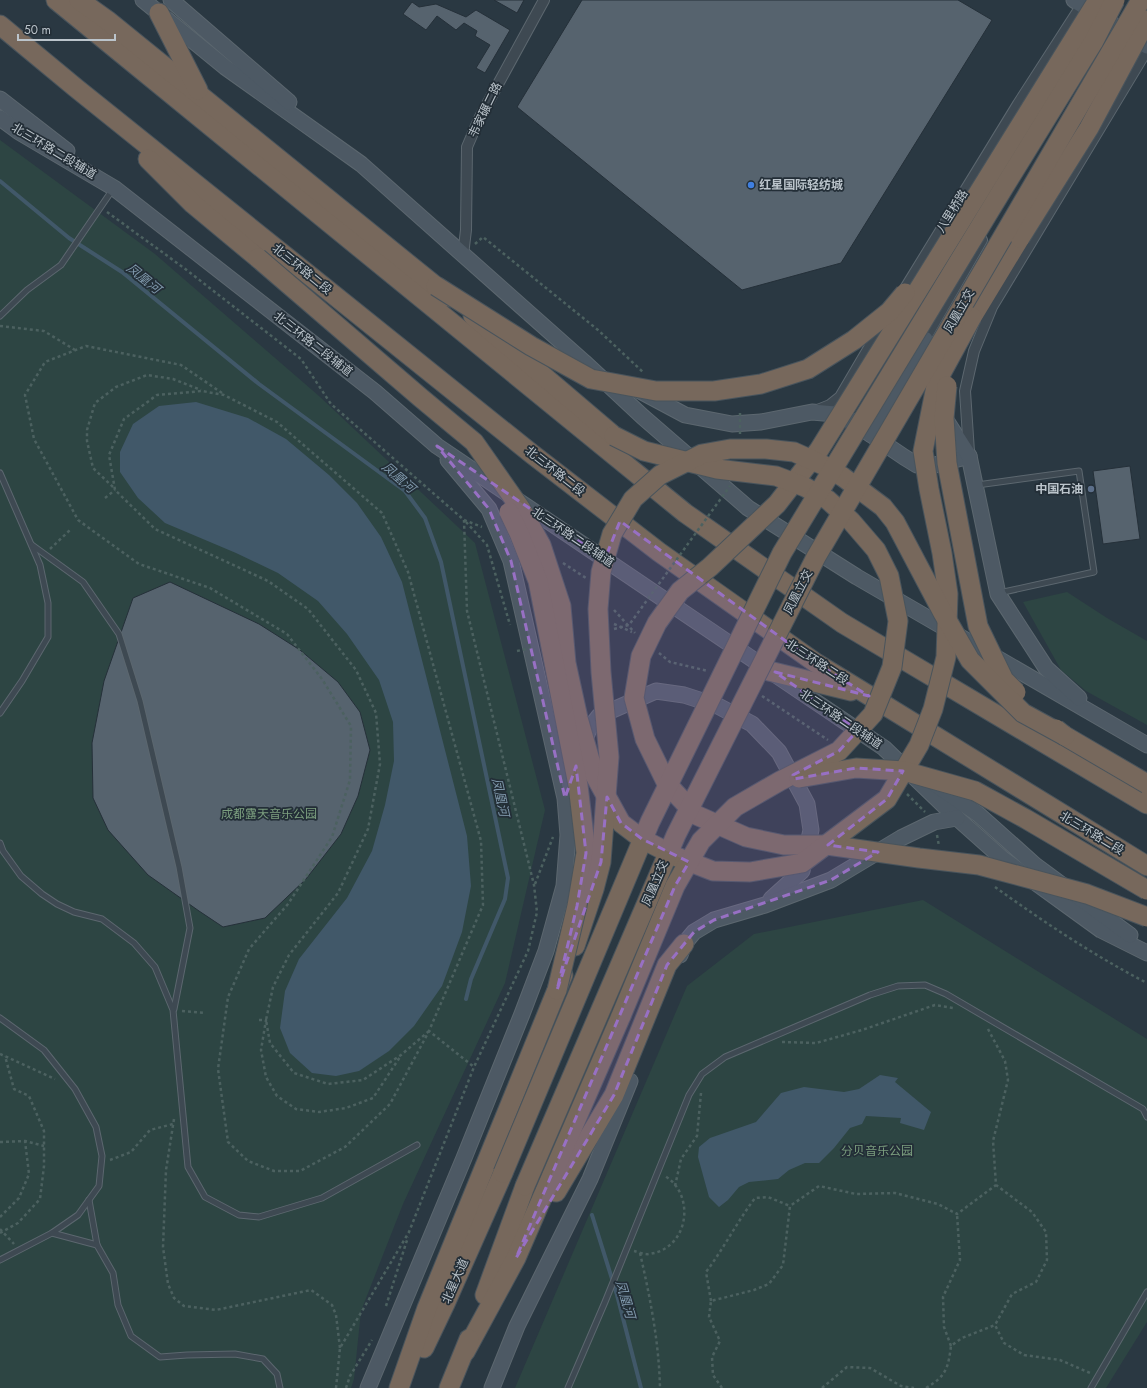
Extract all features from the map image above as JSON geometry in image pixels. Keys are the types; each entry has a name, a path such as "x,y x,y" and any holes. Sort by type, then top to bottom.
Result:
{"highway":[{"path":"56,0 685,513 842,623 1147,804"},
{"path":"79,0 107,20 414,268 614,436 644,451 717,469 776,476 805,487 828,500 851,521 876,550 889,576 898,621 892,667 873,714 838,751 780,781 735,807 701,841 675,886 621,1016 516,1258"},
{"name":"凤凰立交","path":"503,1173 650,822 782,553 1094,41 1115,0"},
{"name":"凤凰立交","path":"465,1352 525,1186 676,835 816,557 1141,0"},
{"path":"1085,1 945,245 819,450 777,504 710,567 680,591 657,623 641,656 634,698 645,738 667,784 696,815 746,837 784,845 827,845 979,865 1087,894 1147,917"},
{"path":"165,6 202,96"},
{"path":"0,40 76,88 193,204 474,442 521,509 541,545 561,606 566,663 578,718 594,774 621,823 642,839 677,857 713,872 750,872 802,863 827,845 887,799 919,745 933,709 946,656 948,594 923,451 937,381 972,317 1088,128 1147,20"},
{"name":"北三环路二段","path":"0,25 76,88 532,454 659,552 816,663 1147,866"},
{"path":"436,286 531,346 591,379 656,391 714,391 761,384 808,368 854,340 889,312 945,245"},
{"path":"972,317 948,381 944,418 947,463 978,626 1004,680 1026,703 1064,736"},
{"path":"474,442 520,533 538,581 578,785 586,853 577,906 557,990"},
{"path":"392,1388 427,1308 483,1168 572,955 594,889 601,862 609,757 598,609 601,572 612,534 633,499 660,474 702,454 730,449 766,449 794,452 843,476 882,507 895,522 970,660 1023,713 1147,784"},
{"path":"769,671 869,696"},
{"path":"780,781 856,768 904,771 974,791 1026,819 1147,890"},
{"path":"449,1388 465,1352 516,1258 614,1095 667,965 684,944"},
{"name":"北星大道","path":"405,1388 445,1304 503,1173"},
{"path":"399,1388 427,1308"}],"main road":[{"path":"144,0 165,6 225,67 361,164 584,362 643,417 748,508 857,577 1147,745"},
{"path":"1085,1 1109,22 1147,46"},
{"path":"0,99 111,186"},
{"name":"北三环路二段辅道","path":"0,118 19,132 111,186 375,392 437,446 884,748 956,818 1003,859 1101,930 1147,953"},
{"path":"870,434 925,339"},
{"path":"925,339 920,353 920,369 927,387 950,428 969,456 998,594 1046,668 1101,718"},
{"path":"584,362 685,415 732,424 761,422 812,412 835,414 848,419 917,465 935,465 969,456"},
{"path":"368,1388 461,1165 546,951 564,886 568,835 564,798 511,561 490,509 437,446"},
{"path":"564,798 589,729 599,716 649,694 656,691 684,695 718,706 745,720 752,724 779,752 807,804 811,830 802,871 765,905"},
{"path":"884,748 978,814 1035,865 1119,929 1147,947"},
{"path":"492,1388 518,1326 590,1180 684,944 694,932 714,920 765,905 831,880 901,838 934,822 956,818"}],"street":[{"name":"韦家碾二路","path":"464,255 466,230 467,147 478,119 544,0"},
{"path":"925,339 1122,0"},
{"name":"八里桥路","path":"812,412 830,405 840,397 1014,111 1085,1"},
{"path":"969,456 965,391 974,351 992,307 1147,50"}],"lane":[{"path":"0,316 27,290 61,265 100,207 111,186"},
{"path":"975,485 1079,471 1094,572 998,594"},
{"path":"0,473 40,565 48,603 48,637 22,681 0,713"},
{"path":"32,545 83,582 119,634 140,701 179,867 190,928 174,1010 188,1167 205,1197 240,1215 259,1217 322,1198 417,1145"},
{"path":"0,843 3,851 21,876 42,894 57,904 74,912 102,919 134,943 155,966 174,1010"},
{"path":"568,1388 605,1302 689,1095 702,1074 725,1056 870,995 898,986 925,985 946,994 1143,1109 1147,1117"},
{"path":"0,1018 44,1050 76,1088 96,1127 102,1156 100,1186 78,1215 52,1233 0,1260"},
{"path":"89,1200 97,1245 113,1273 118,1305 131,1336 160,1357 235,1354 263,1359 277,1374 280,1388"},
{"path":"52,1233 97,1245"},
{"path":"1091,1388 1147,1292"}],"path":[{"path":"100,207 184,268 301,359 331,404 464,520 487,545 504,601"},
{"path":"464,255 483,237 598,330 649,377"},
{"path":"0,326 44,331 75,350"},
{"path":"86,346 181,365 224,395 278,422 382,514 408,572 481,841 483,906 429,1031 390,1104 345,1147 300,1171 274,1171 248,1161 228,1142 218,1069 228,997 249,949 288,904 332,837 350,780 351,726 322,679 287,634 210,588 139,564 78,520 34,439 25,395 45,362 75,350 86,346"},
{"path":"224,395 202,391 173,379 147,375 116,387 96,403 87,430 87,441 93,468 155,529 268,581 308,609 356,670 376,714 380,764 368,829 338,893 289,954 273,987 266,1020 262,1050 266,1077 277,1096 296,1108 319,1112 346,1108 373,1098 401,1055"},
{"path":"113,487 109,455 124,419 157,395 202,391"},
{"path":"734,411 747,412"},
{"path":"740,412 740,434"},
{"path":"614,629 629,625 732,482"},
{"path":"105,498 115,490"},
{"path":"464,520 500,535"},
{"path":"384,1313 409,1232 474,1067 528,950 537,912 534,885 467,611 464,520"},
{"path":"44,554 70,530"},
{"path":"563,562 588,579"},
{"path":"614,609 640,638"},
{"path":"517,651 539,646"},
{"path":"658,652 670,662 714,673"},
{"path":"762,696 832,743"},
{"path":"902,789 934,822 940,847"},
{"path":"534,885 554,836"},
{"path":"990,884 1110,964 1147,983"},
{"path":"759,1042 816,1043 862,1030 935,1005 979,1013 1005,1061 1008,1080 993,1141 996,1185 1032,1212 1046,1232 1047,1260 1036,1282 1012,1294 995,1325 962,1338 951,1346"},
{"path":"174,1010 205,1013"},
{"path":"259,1020 266,1020"},
{"path":"266,1020 270,1044 294,1073 328,1084 363,1080 401,1055 429,1031"},
{"path":"429,1031 474,1067"},
{"path":"0,1054 76,1088"},
{"path":"5,1056 14,1089 29,1096 44,1131 44,1166 40,1199 18,1223 1,1231 20,1250"},
{"path":"675,1186 681,1159 697,1136 702,1089"},
{"path":"174,1116 166,1170 163,1247 168,1284 174,1298 184,1306 216,1310 311,1290 332,1305 336,1315 340,1348 336,1388"},
{"path":"101,1161 112,1160 131,1152 150,1130 173,1124"},
{"path":"0,1142 25,1141 44,1146"},
{"path":"0,1217 19,1198 29,1174 25,1141"},
{"path":"624,1252 640,1252 649,1254 669,1248 680,1234 685,1217 681,1194 670,1180 658,1172"},
{"path":"957,1214 996,1185"},
{"path":"711,1301 754,1290 769,1284 783,1265 790,1206 819,1186 856,1194 895,1193 938,1204 957,1214"},
{"path":"722,1388 713,1375 712,1358 720,1341 710,1317 711,1301 706,1272 755,1198 768,1197 790,1206"},
{"path":"926,1388 939,1380 948,1365 951,1346 944,1327 943,1296 960,1260 957,1214"},
{"path":"340,1348 409,1232"},
{"path":"640,1252 650,1300 660,1371 660,1388"},
{"path":"995,1325 1004,1343 1024,1355 1060,1360 1098,1376"},
{"path":"346,1388 350,1376 375,1335"},
{"path":"822,1388 847,1367 870,1368 901,1386 914,1388"}],"highlighted area":[{"path":"437,446 605,559 620,521 816,663 869,696 775,672 858,730 839,751 793,775 794,779 856,768 903,771 887,799 828,845 878,852 831,880 714,920 694,932 667,965 614,1095 516,1258 675,886 689,862 642,839 621,823 607,797 601,862 557,990 577,906 586,853 576,766 565,798 511,561 489,509"}],"green space":[{"name":"成都露天音乐公园","path":"0,140 155,254 319,396 475,543 545,810 505,983 403,1204 361,1311 354,1379 351,1388 0,1388"},
{"path":"1067,592 1107,618 1147,641 1147,725 1086,691 1061,670 1023,602"},
{"name":"分贝音乐公园","path":"923,900 1147,1039 1147,1322 1106,1388 515,1388 687,986 754,934"}],"water":[{"path":"196,402 248,418 286,439 329,475 357,503 381,537 402,582 467,836 471,886 462,932 442,986 414,1026 389,1051 359,1071 336,1076 312,1073 290,1053 280,1028 285,991 299,959 347,898 372,851 385,805 394,761 393,722 379,680 347,634 318,601 278,573 236,553 165,523 138,498 120,472 120,452 133,424 159,406"},
{"path":"880,1075 898,1078 895,1082 931,1112 924,1130 900,1123 901,1118 866,1116 862,1124 850,1128 834,1148 819,1163 805,1163 789,1170 778,1179 749,1182 739,1187 728,1200 719,1207 709,1197 698,1157 699,1147 710,1138 756,1122 781,1093 804,1087 844,1092 859,1089"}],"building":[{"path":"494,0 524,0 517,13"},
{"name":"红星国际轻纺城","path":"582,0 958,0 992,20 841,263 742,290 517,107"},
{"path":"412,2 419,7 436,4 466,17 476,10 510,30 485,73 476,68 490,45 475,36 477,31 464,23 456,30 437,16 426,30 403,14"},
{"path":"1130,466 1140,539 1103,544 1093,471"},
{"path":"170,582 259,624 300,650 338,682 360,712 370,750 358,796 341,834 306,879 265,918 223,927 199,911 148,875 108,830 93,798 92,743 104,681 133,598"}],"waterway":[{"name":"凤凰河","path":"0,181 69,238 122,272 259,384 405,491 425,518 441,562 508,878 505,899 471,979 466,999"},
{"name":"凤凰河","path":"592,1215 617,1295 641,1388"}],"place":[{"name":"红星国际轻纺城","path":"751,185"},
{"name":"中国石油","path":"1091,489"}]}
